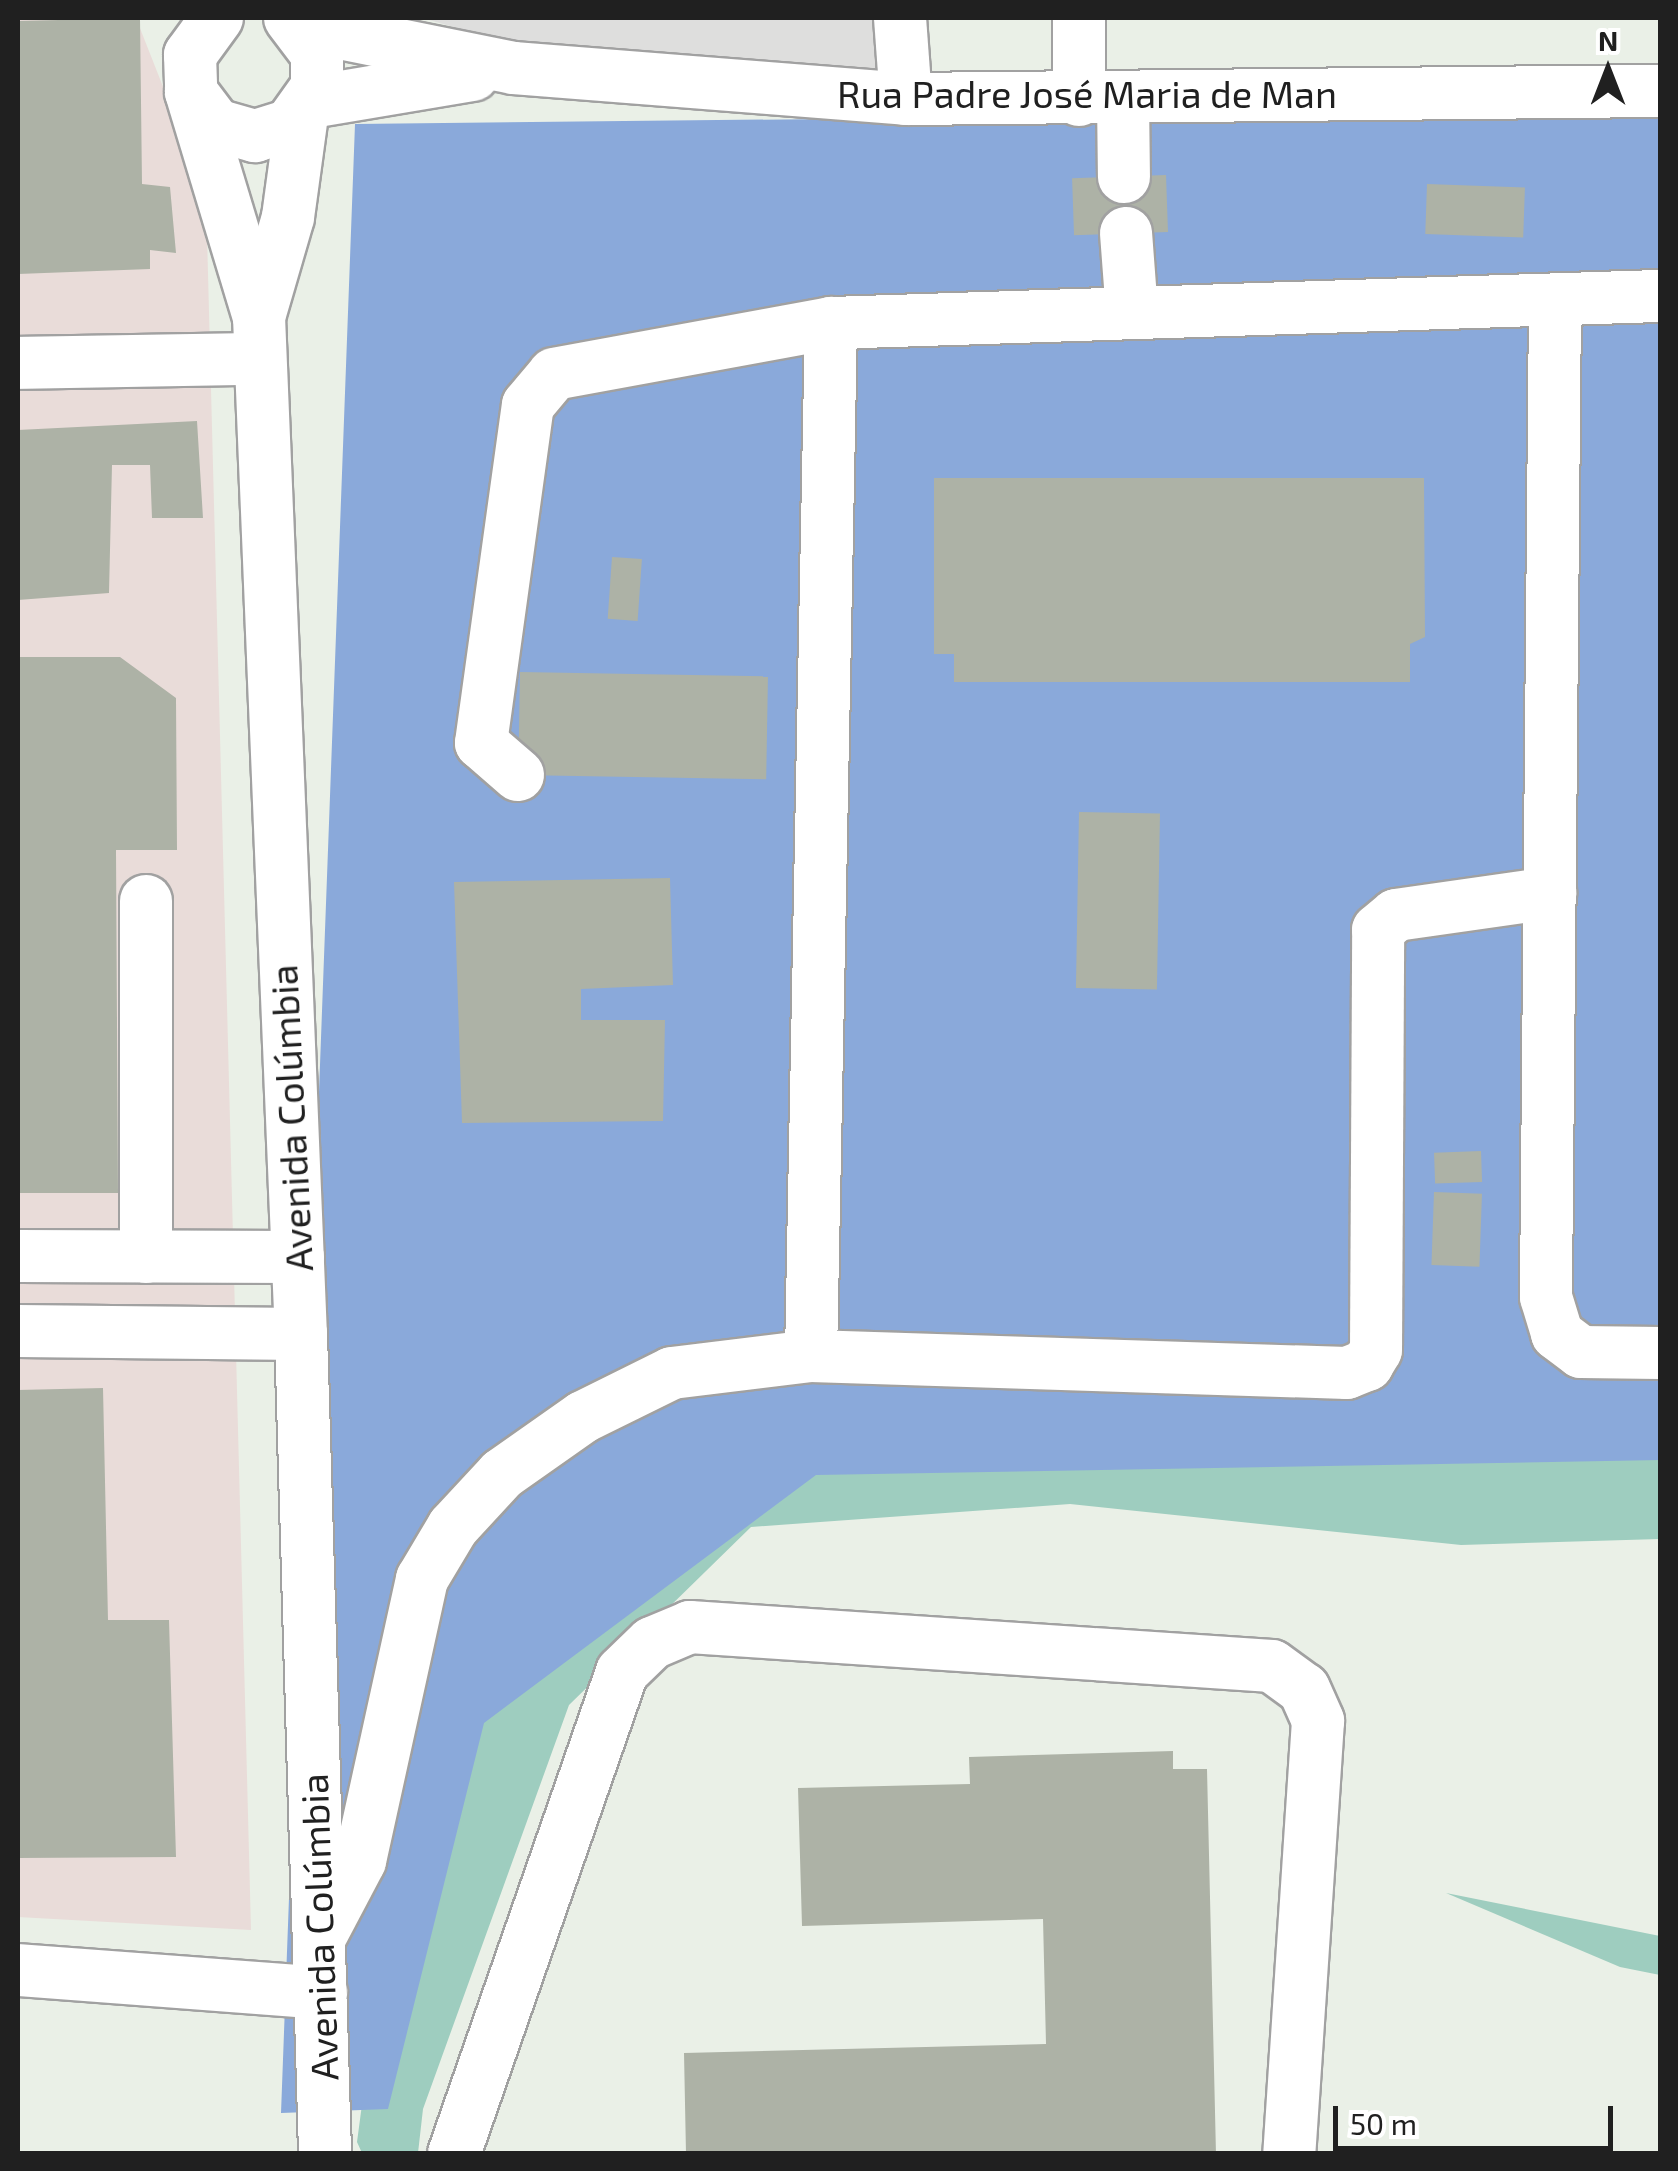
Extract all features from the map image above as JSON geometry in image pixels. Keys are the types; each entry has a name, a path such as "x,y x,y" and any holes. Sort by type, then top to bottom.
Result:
{"street":[{"path":"164,18 190,84"},
{"path":"190,84 197,37 217,18"},
{"path":"900,18 906,99"},
{"path":"1079,18 1124,177"},
{"path":"18,362 258,338 288,216 317,54 295,21"},
{"name":"Rua Padre José Maria de Man","path":"295,21 514,68 906,99 1101,100 1660,91"},
{"name":"Rua Padre José Maria de Man","path":"190,84 216,125 235,134 284,128 306,109 514,68"},
{"name":"Avenida Colúmbia","path":"190,84 258,338 301,1334 325,2154"},
{"path":"1126,234 1132,314"},
{"path":"518,774 481,743 535,389 554,374 831,323 1660,296"},
{"path":"1555,300 1546,1297 1558,1334 1581,1352 1660,1353"},
{"path":"810,1356 831,323"},
{"path":"320,1939 360,1861 422,1579 452,1526 502,1474 584,1417 672,1373 810,1356 1348,1373 1367,1365 1376,1350 1378,930 1396,915 1550,893"},
{"path":"146,901 146,1257"},
{"path":"18,1256 298,1257"},
{"path":"18,1331 301,1334"},
{"path":"454,2154 622,1672 652,1643 690,1627 1272,1666 1304,1688 1318,1721 1289,2154"},
{"path":"18,1970 321,1993"}],"shaded area":[{"path":"18,18 136,18 206,196 251,1930 18,1917"},
{"path":"422,18 877,18 877,72 538,51"},
{"path":"1660,110 1660,1460 816,1475 484,1723 388,2109 281,2113 355,124"},
{"path":"1660,1376 1660,1539 1461,1545 1070,1504 751,1527 569,1705 423,2109 418,2153 362,2153 357,2142 377,1992 439,1695 602,1466"},
{"path":"1446,1893 1660,1936 1660,1975 1620,1967"}],"building":[{"path":"140,18 142,184 170,187 176,253 150,250 150,269 18,274 18,21"},
{"path":"1166,175 1168,232 1074,235 1072,178"},
{"path":"1427,184 1525,187 1523,237 1425,234"},
{"path":"197,421 203,518 152,518 150,465 112,465 109,593 18,600 18,430"},
{"path":"934,478 1424,478 1425,637 1410,644 1410,682 954,682 954,654 934,654"},
{"path":"612,557 642,559 638,621 608,619"},
{"path":"18,657 120,657 176,698 177,850 116,850 118,1193 18,1193"},
{"path":"520,672 768,676 766,779 518,775"},
{"path":"1079,812 1160,813 1157,989 1076,988"},
{"path":"670,878 673,985 581,989 581,1020 665,1020 663,1121 462,1123 454,882"},
{"path":"1481,1151 1482,1182 1435,1184 1434,1153"},
{"path":"1434,1192 1482,1194 1479,1267 1431,1265"},
{"path":"103,1388 108,1620 169,1620 176,1857 18,1858 18,1390"},
{"path":"1173,1751 1173,1769 1207,1769 1216,2154 686,2154 684,2053 1046,2044 1043,1919 802,1926 798,1788 970,1784 969,1757"}]}
